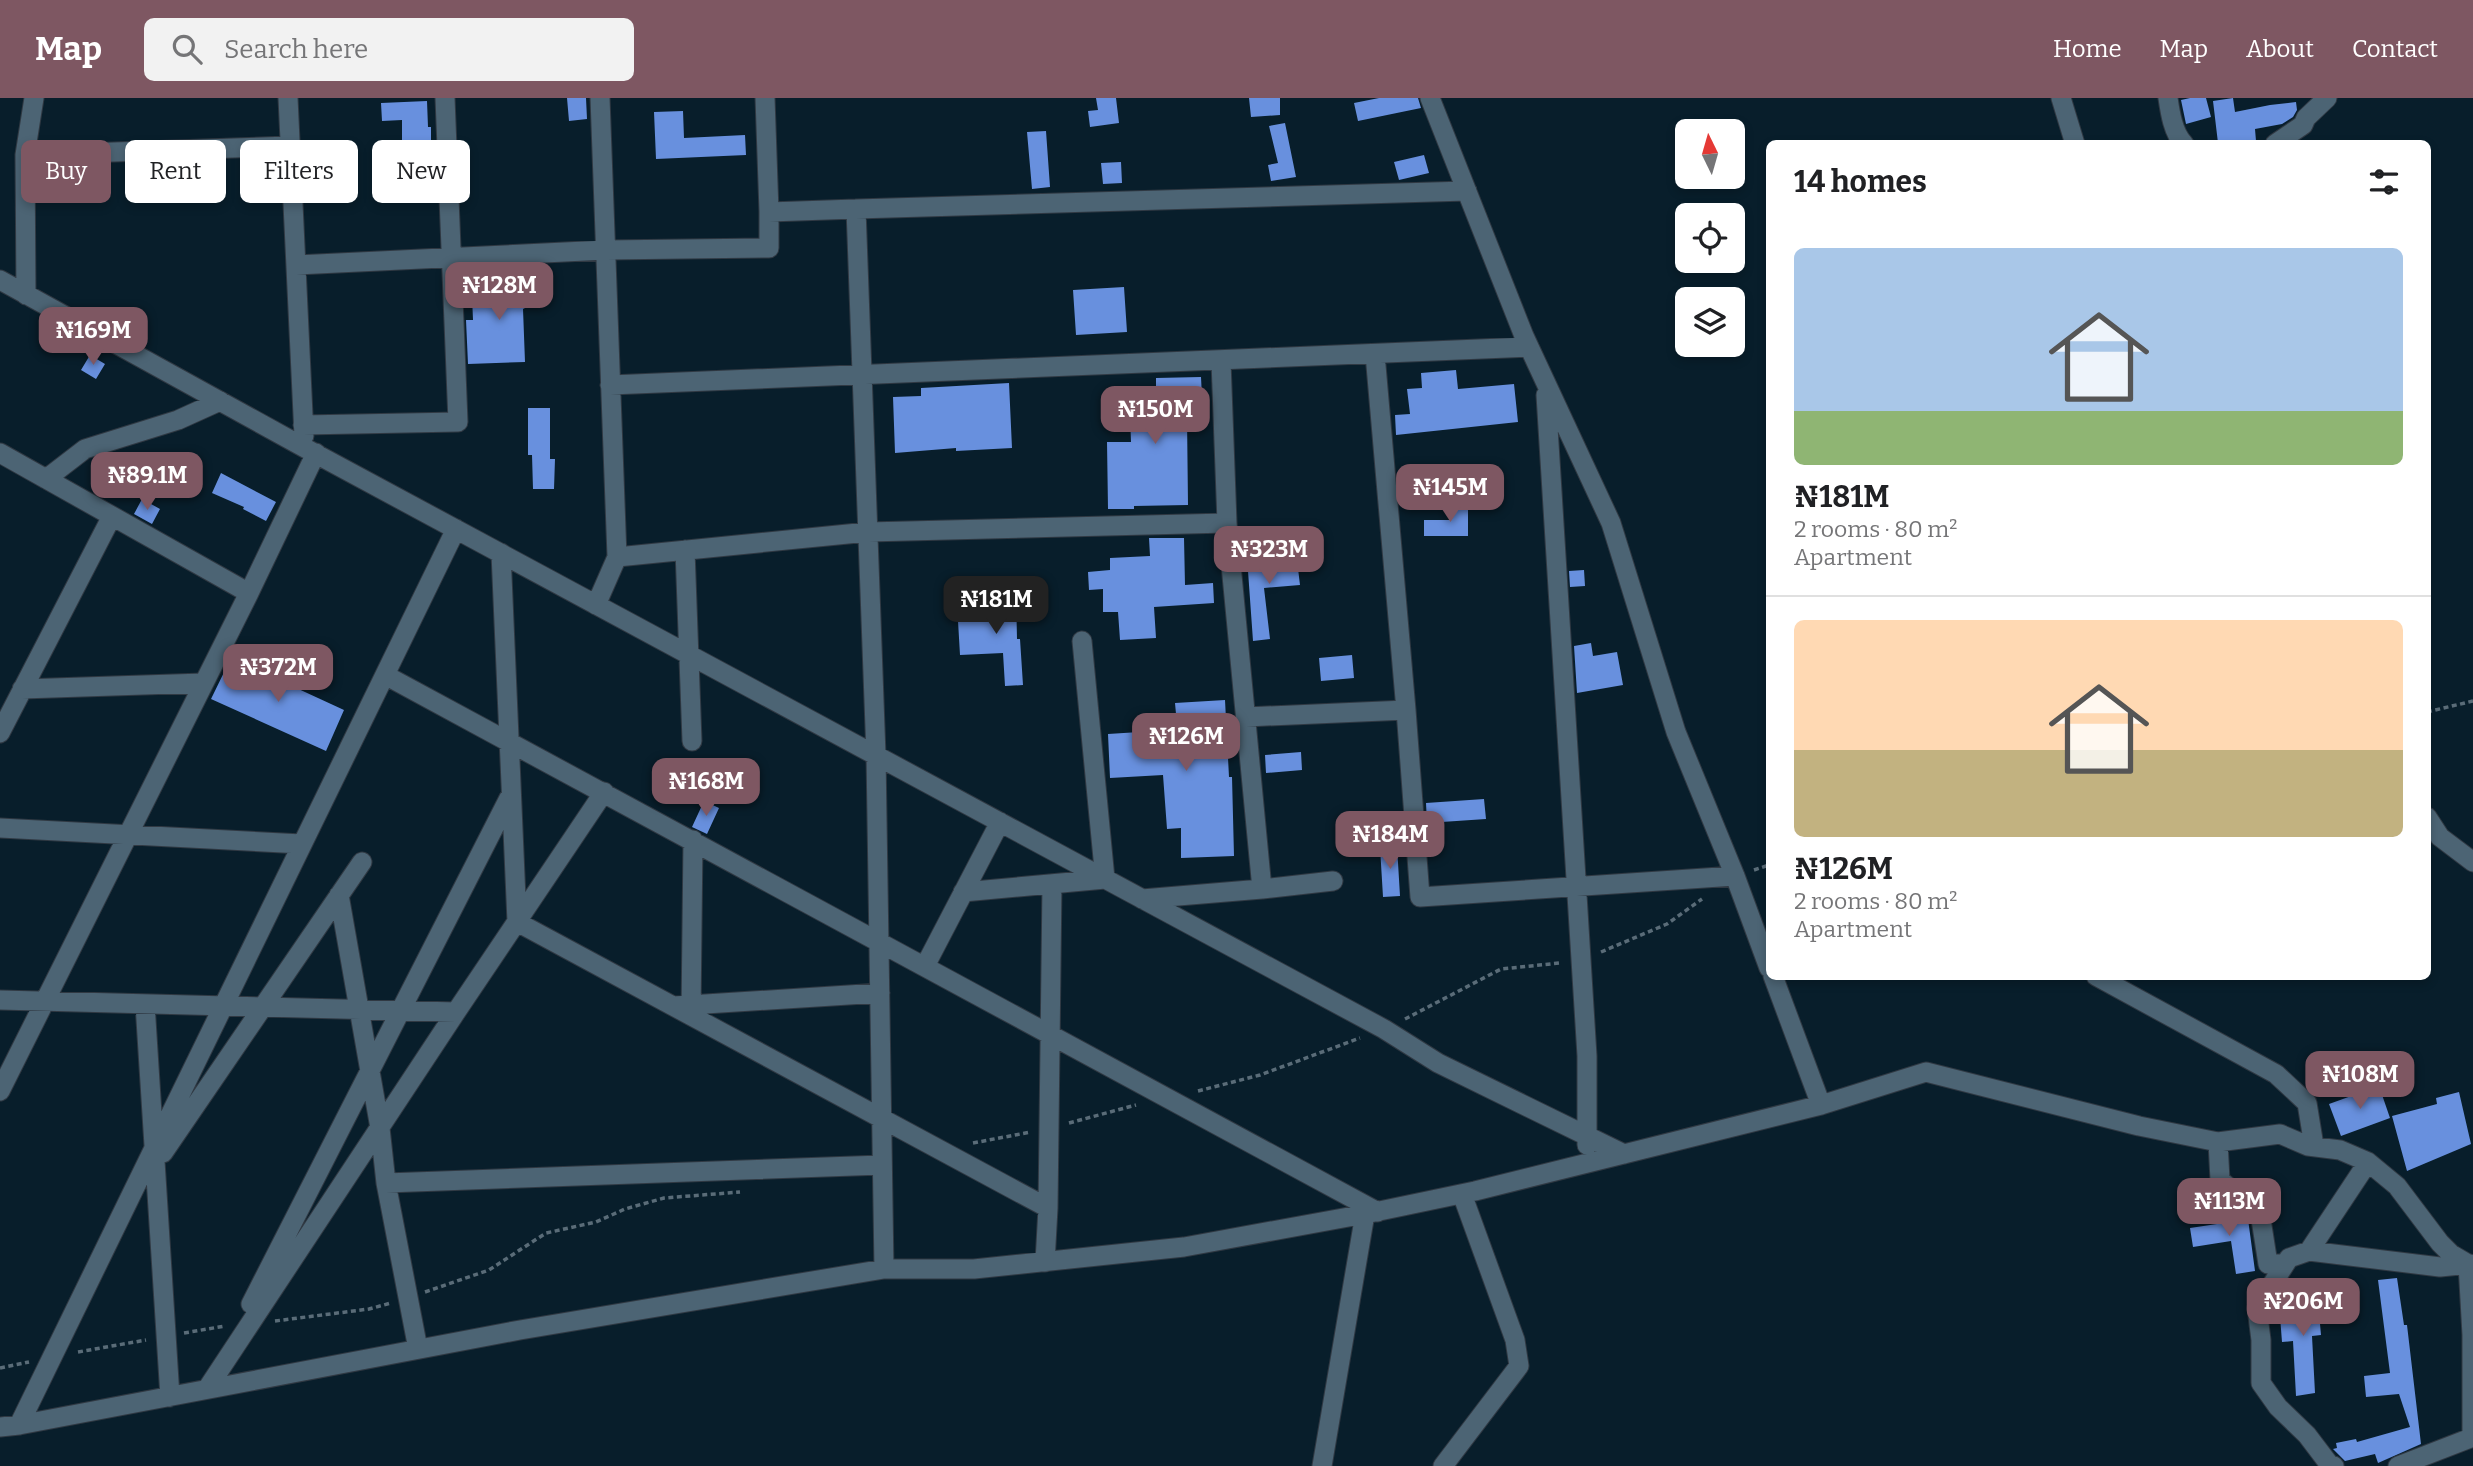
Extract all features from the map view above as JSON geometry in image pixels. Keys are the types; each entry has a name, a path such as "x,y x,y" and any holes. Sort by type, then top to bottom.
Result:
{"street":[{"path":"27,140 34,98"},
{"path":"288,98 290,140"},
{"path":"303,425 458,422 445,98"},
{"path":"596,605 617,557 600,98"},
{"path":"296,265 606,250 769,248 765,98"},
{"path":"1430,98 1529,347 1611,523 1676,732 1766,960"},
{"path":"2168,98 2180,140"},
{"path":"2281,140 2303,125 2306,117 2327,98"},
{"path":"2065,100 2075,140"},
{"path":"111,152 240,148"},
{"path":"769,212 1466,191"},
{"path":"25,203 26,295"},
{"path":"0,1091 249,593 310,451 303,425 293,203"},
{"path":"856,209 876,755 884,1269"},
{"path":"0,280 310,451 1384,1030 1438,1063 1624,1154"},
{"path":"610,385 1529,347"},
{"path":"1375,354 1420,897 1735,877"},
{"path":"1221,361 1227,523 1262,889"},
{"path":"1545,382 1587,1056 1587,1163"},
{"path":"46,479 85,449 178,420 220,401"},
{"path":"0,453 249,593"},
{"path":"0,733 111,516"},
{"path":"617,557 868,532 1227,523"},
{"path":"9,1426 155,1155 223,1006 456,529"},
{"path":"685,550 692,741"},
{"path":"500,553 517,922"},
{"path":"1083,641 1105,879"},
{"path":"385,675 925,966 1371,1213"},
{"path":"22,690 204,684"},
{"path":"1246,717 1406,710"},
{"path":"207,1390 604,792"},
{"path":"207,1390 510,797"},
{"path":"925,966 1000,822"},
{"path":"2431,823 2440,837 2473,862"},
{"path":"0,828 302,844"},
{"path":"685,1009 693,841"},
{"path":"155,1155 362,862"},
{"path":"963,892 1105,879"},
{"path":"1142,899 1333,881"},
{"path":"1045,1262 1052,884"},
{"path":"340,895 380,1128 386,1183 418,1349"},
{"path":"517,922 685,1009 1048,1209"},
{"path":"1774,980 1821,1105"},
{"path":"2103,980 2276,1074 2307,1103 2314,1146"},
{"path":"685,1009 880,993"},
{"path":"0,1000 456,1012"},
{"path":"145,1003 170,1397"},
{"path":"9,1426 418,1349 884,1269 974,1269 1184,1247 1371,1213 1462,1194 1821,1105 1926,1072 2139,1126 2218,1142 2280,1134 2314,1146 2340,1150 2368,1162 2397,1186 2440,1243 2451,1254 2471,1264"},
{"path":"2218,1142 2220,1180 2260,1213 2268,1264 2285,1264"},
{"path":"2309,1251 2368,1162"},
{"path":"386,1183 882,1165"},
{"path":"1443,1466 1519,1366 1516,1340 1462,1194"},
{"path":"1322,1466 1371,1213"},
{"path":"2334,1466 2329,1464 2307,1435 2278,1407 2261,1383 2258,1308 2288,1258 2309,1251 2440,1267 2471,1264"},
{"path":"2398,1466 2472,1437 2471,1264"}],"path":[{"path":"2431,711 2473,701"}],"building":[{"path":"567,98 586,98 587,119 569,121"},
{"path":"1096,98 1116,98 1119,123 1090,127 1088,111 1098,110"},
{"path":"1249,98 1280,98 1280,115 1251,117"},
{"path":"1379,98 1418,98 1421,108 1358,121 1354,103"},
{"path":"2206,98 2211,117 2186,124 2181,100"},
{"path":"2233,98 2235,112 2296,102 2297,110 2293,117 2282,124 2255,129 2256,140 2218,140 2213,101"},
{"path":"427,101 431,140 402,140 402,120 382,121 381,103"},
{"path":"683,111 684,138 745,135 746,155 656,159 654,112"},
{"path":"1285,123 1296,177 1271,181 1268,165 1278,163 1269,126"},
{"path":"1046,131 1050,187 1032,189 1027,132"},
{"path":"1424,155 1429,173 1399,180 1394,162"},
{"path":"1121,162 1122,183 1103,184 1101,163"},
{"path":"521,266 525,308 525,362 468,364 466,320 473,320 472,296 497,295 495,268"},
{"path":"1124,287 1127,332 1076,335 1073,290"},
{"path":"90,355 105,364 96,379 81,370"},
{"path":"1456,370 1458,389 1514,384 1518,422 1396,435 1395,415 1410,414 1407,389 1422,388 1421,373"},
{"path":"1201,377 1203,417 1187,417 1188,505 1108,509 1107,442 1131,442 1129,387 1156,386 1156,378"},
{"path":"1009,383 1012,448 956,451 956,448 895,453 893,397 921,396 921,388"},
{"path":"528,408 550,408 550,459 555,459 554,489 533,489 532,455 528,455"},
{"path":"221,473 276,502 266,521 243,509 244,507 212,493"},
{"path":"142,499 160,509 152,524 134,514"},
{"path":"1451,504 1468,504 1468,536 1424,536 1424,520 1451,520"},
{"path":"1149,538 1184,538 1185,585 1213,583 1214,603 1154,607 1156,638 1120,640 1118,612 1103,612 1103,589 1089,590 1088,572 1110,570 1110,558 1150,556"},
{"path":"1296,552 1300,585 1264,588 1270,639 1253,641 1247,557"},
{"path":"1584,570 1585,586 1570,587 1569,571"},
{"path":"990,593 1016,593 1017,639 1020,639 1023,685 1005,686 1003,653 960,655 958,621 991,620"},
{"path":"1591,643 1593,656 1617,652 1623,685 1577,693 1574,646"},
{"path":"1352,655 1354,678 1321,681 1319,658"},
{"path":"231,658 344,710 326,751 211,699"},
{"path":"1225,700 1229,777 1232,777 1234,856 1181,858 1181,828 1167,829 1163,775 1110,778 1108,734 1155,731 1154,716 1176,714 1175,703"},
{"path":"1301,752 1302,770 1266,773 1265,755"},
{"path":"1484,799 1486,819 1427,823 1426,803"},
{"path":"704,801 719,808 707,834 692,827"},
{"path":"1397,846 1400,896 1383,897 1380,847"},
{"path":"2379,1086 2390,1118 2341,1136 2329,1104"},
{"path":"2459,1092 2471,1144 2407,1171 2392,1116 2437,1104 2436,1098"},
{"path":"2238,1210 2248,1219 2255,1271 2236,1274 2231,1241 2193,1247 2190,1228 2217,1224 2215,1214"},
{"path":"2397,1278 2404,1325 2407,1325 2421,1444 2378,1463 2375,1454 2345,1461 2333,1449 2337,1448 2336,1443 2356,1439 2357,1442 2410,1427 2399,1394 2366,1397 2364,1376 2390,1373 2378,1280"},
{"path":"2317,1290 2321,1335 2312,1336 2315,1393 2296,1396 2293,1341 2282,1342 2280,1316 2295,1315 2293,1293"}]}
